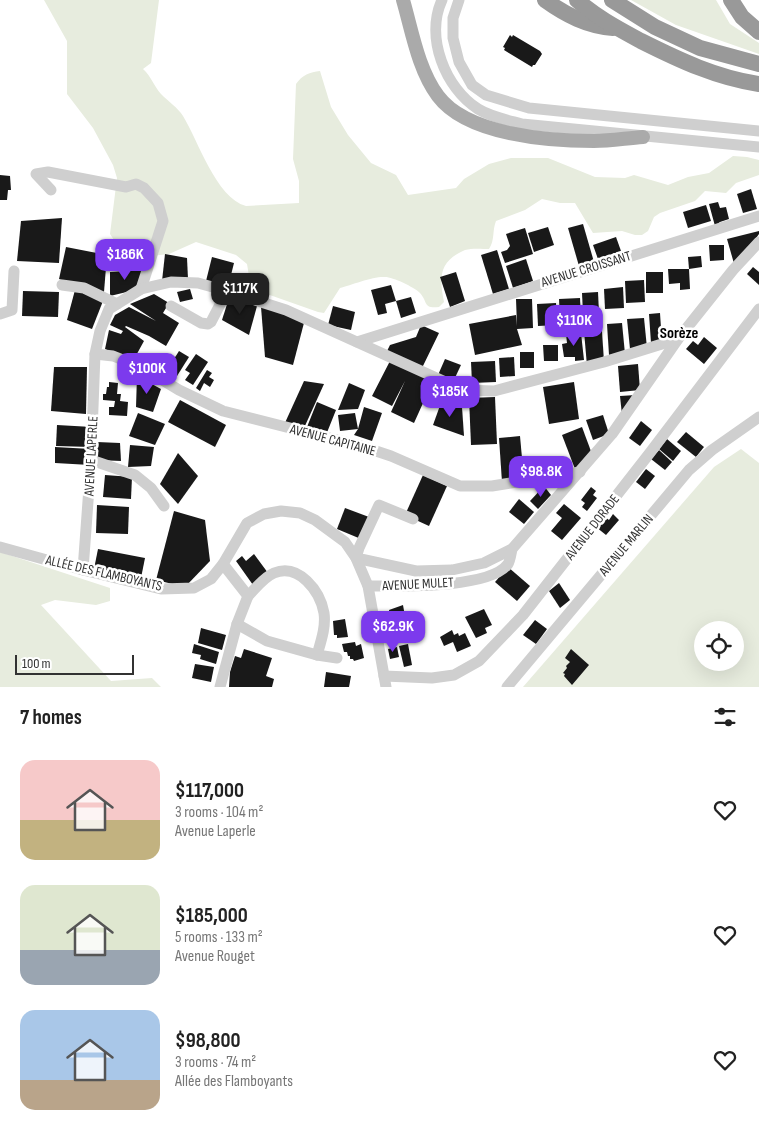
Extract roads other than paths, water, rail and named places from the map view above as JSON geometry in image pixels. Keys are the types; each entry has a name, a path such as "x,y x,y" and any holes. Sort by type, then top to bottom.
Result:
{"highway":[{"path":"545,0 576,19 597,27 618,28"},
{"path":"577,0 618,28 682,62 741,82 759,84"},
{"path":"612,0 655,28 700,48 759,64"},
{"path":"731,0 742,16 759,32"}],"main road":[{"path":"403,0 420,58 439,97 478,125 509,133 536,137 595,141 643,137"}],"street":[{"path":"442,0 437,20 436,35 439,55 445,71 457,90 465,99 479,109 499,118 522,124 759,147"},
{"path":"459,0 453,18 453,38 458,62 472,85 486,95 529,108 759,131"},
{"path":"51,190 36,174 48,172 126,187 136,184 144,188 158,203 163,221 141,289"},
{"name":"AVENUE CROISSANT","path":"357,342 759,216"},
{"path":"413,519 379,505 356,558 416,571 452,570 484,563 512,549 612,434 678,339 733,270 759,242"},
{"path":"0,314 12,310 14,270"},
{"name":"AVENUE LAPERLE","path":"83,570 91,460 94,354 100,331 109,309 141,289 171,282 198,283 227,290 286,310 463,390 494,391 604,362 678,339"},
{"path":"62,285 84,288 117,304"},
{"path":"171,306 201,323 208,324 211,322 227,290"},
{"name":"AVENUE DORADE","path":"385,681 454,675 478,661 522,616 759,309"},
{"name":"AVENUE CAPITAINE","path":"94,354 113,356 141,367 179,390 224,411 361,446 391,456 460,486 492,486 580,472"},
{"name":"AVENUE MARLIN","path":"507,687 689,470 712,450 759,416"},
{"path":"91,460 135,475 151,488 164,506"},
{"name":"ALLÉE DES FLAMBOYANTS","path":"0,547 161,589 194,588 211,579 223,564 247,523 264,514 281,511 300,513 315,520 345,542 356,558 368,586 385,681"},
{"name":"AVENUE MULET","path":"368,586 446,585 486,577 498,572 508,564 512,549"},
{"path":"223,564 248,596"},
{"path":"220,687 237,624 248,596 274,573 288,571 302,576 316,592 324,613 324,633 317,654"},
{"path":"237,624 267,641 337,658"}],"district":[{"name":"Sorèze","path":"679,333"}]}
